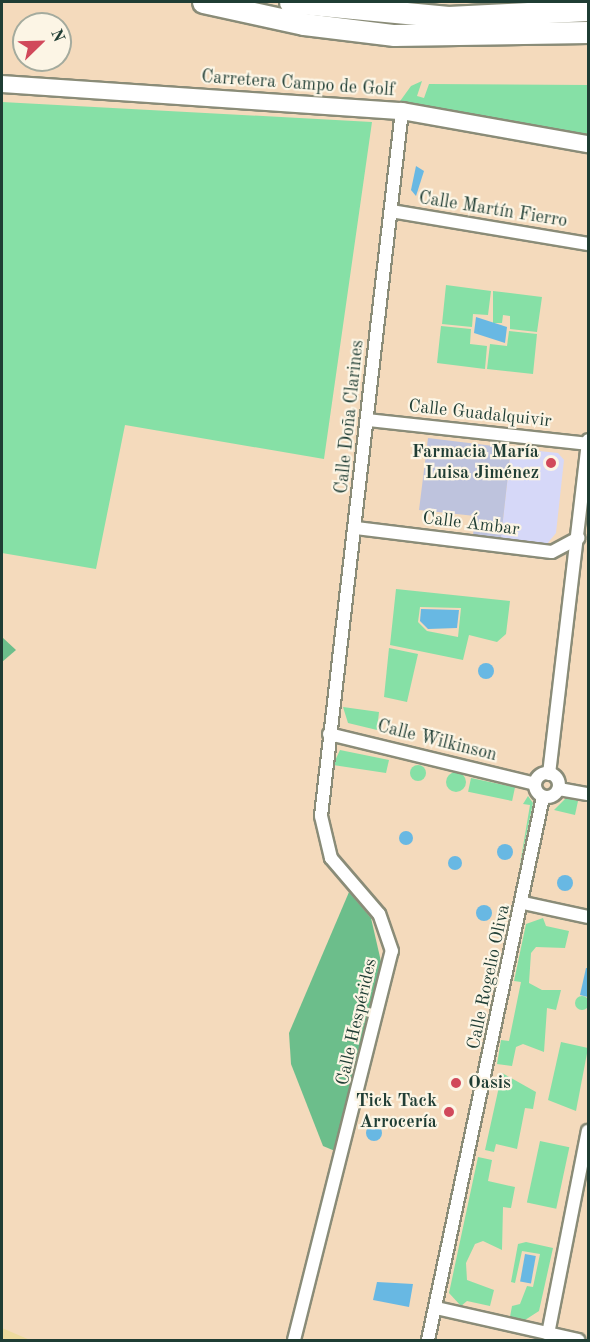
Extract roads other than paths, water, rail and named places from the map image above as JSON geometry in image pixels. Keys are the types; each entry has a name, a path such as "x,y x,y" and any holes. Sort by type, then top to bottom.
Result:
{"highway":[{"path":"204,2 304,24 394,35 588,32"},
{"path":"290,2 448,17 588,10"}],"street":[{"name":"Carretera Campo de Golf","path":"2,84 402,111 588,144"},
{"name":"Calle Doña Clarines","path":"330,730 356,528 402,111"},
{"name":"Calle Martín Fierro","path":"391,212 588,244"},
{"name":"Calle Guadalquivir","path":"368,420 588,450"},
{"path":"559,789 549,774 588,450"},
{"name":"Calle Ámbar","path":"356,528 552,552 578,538"},
{"name":"Calle Wilkinson","path":"330,730 535,784"},
{"name":"Calle Hespérides","path":"294,1341 392,951 379,914 339,869 324,842 321,816 330,730"},
{"path":"549,774 535,784 543,796 559,789 588,795"},
{"name":"Calle Rogelio Oliva","path":"428,1341 523,903 543,796"},
{"path":"523,903 588,917"},
{"path":"548,1334 588,1131"},
{"path":"436,1308 578,1341"}],"water":[{"path":"416,166 424,171 416,196 411,190"},
{"path":"476,317 507,327 505,343 474,333"},
{"path":"421,609 459,610 457,628 428,629 420,621"},
{"path":"486,663 494,671 486,679 478,671"},
{"path":"403,831 409,831 413,838 409,845 403,845 399,841 399,835"},
{"path":"505,844 511,846 513,852 511,858 505,860 499,858 497,852 499,846"},
{"path":"452,856 458,856 462,863 458,870 452,870 448,866 448,860"},
{"path":"565,875 573,883 565,891 557,883"},
{"path":"481,905 487,905 492,913 490,919 481,921 476,916 476,910"},
{"path":"586,968 588,968 588,997 580,995"},
{"path":"374,1125 380,1127 382,1133 380,1139 374,1141 368,1139 366,1133 368,1127"},
{"path":"525,1254 536,1256 531,1283 520,1282"},
{"path":"377,1282 413,1284 409,1307 373,1300"}],"place":[{"name":"Farmacia María Luisa Jiménez","path":"551,463"},
{"name":"Oasis","path":"456,1083"},
{"name":"Tick Tack Arrocería","path":"449,1112"}]}
